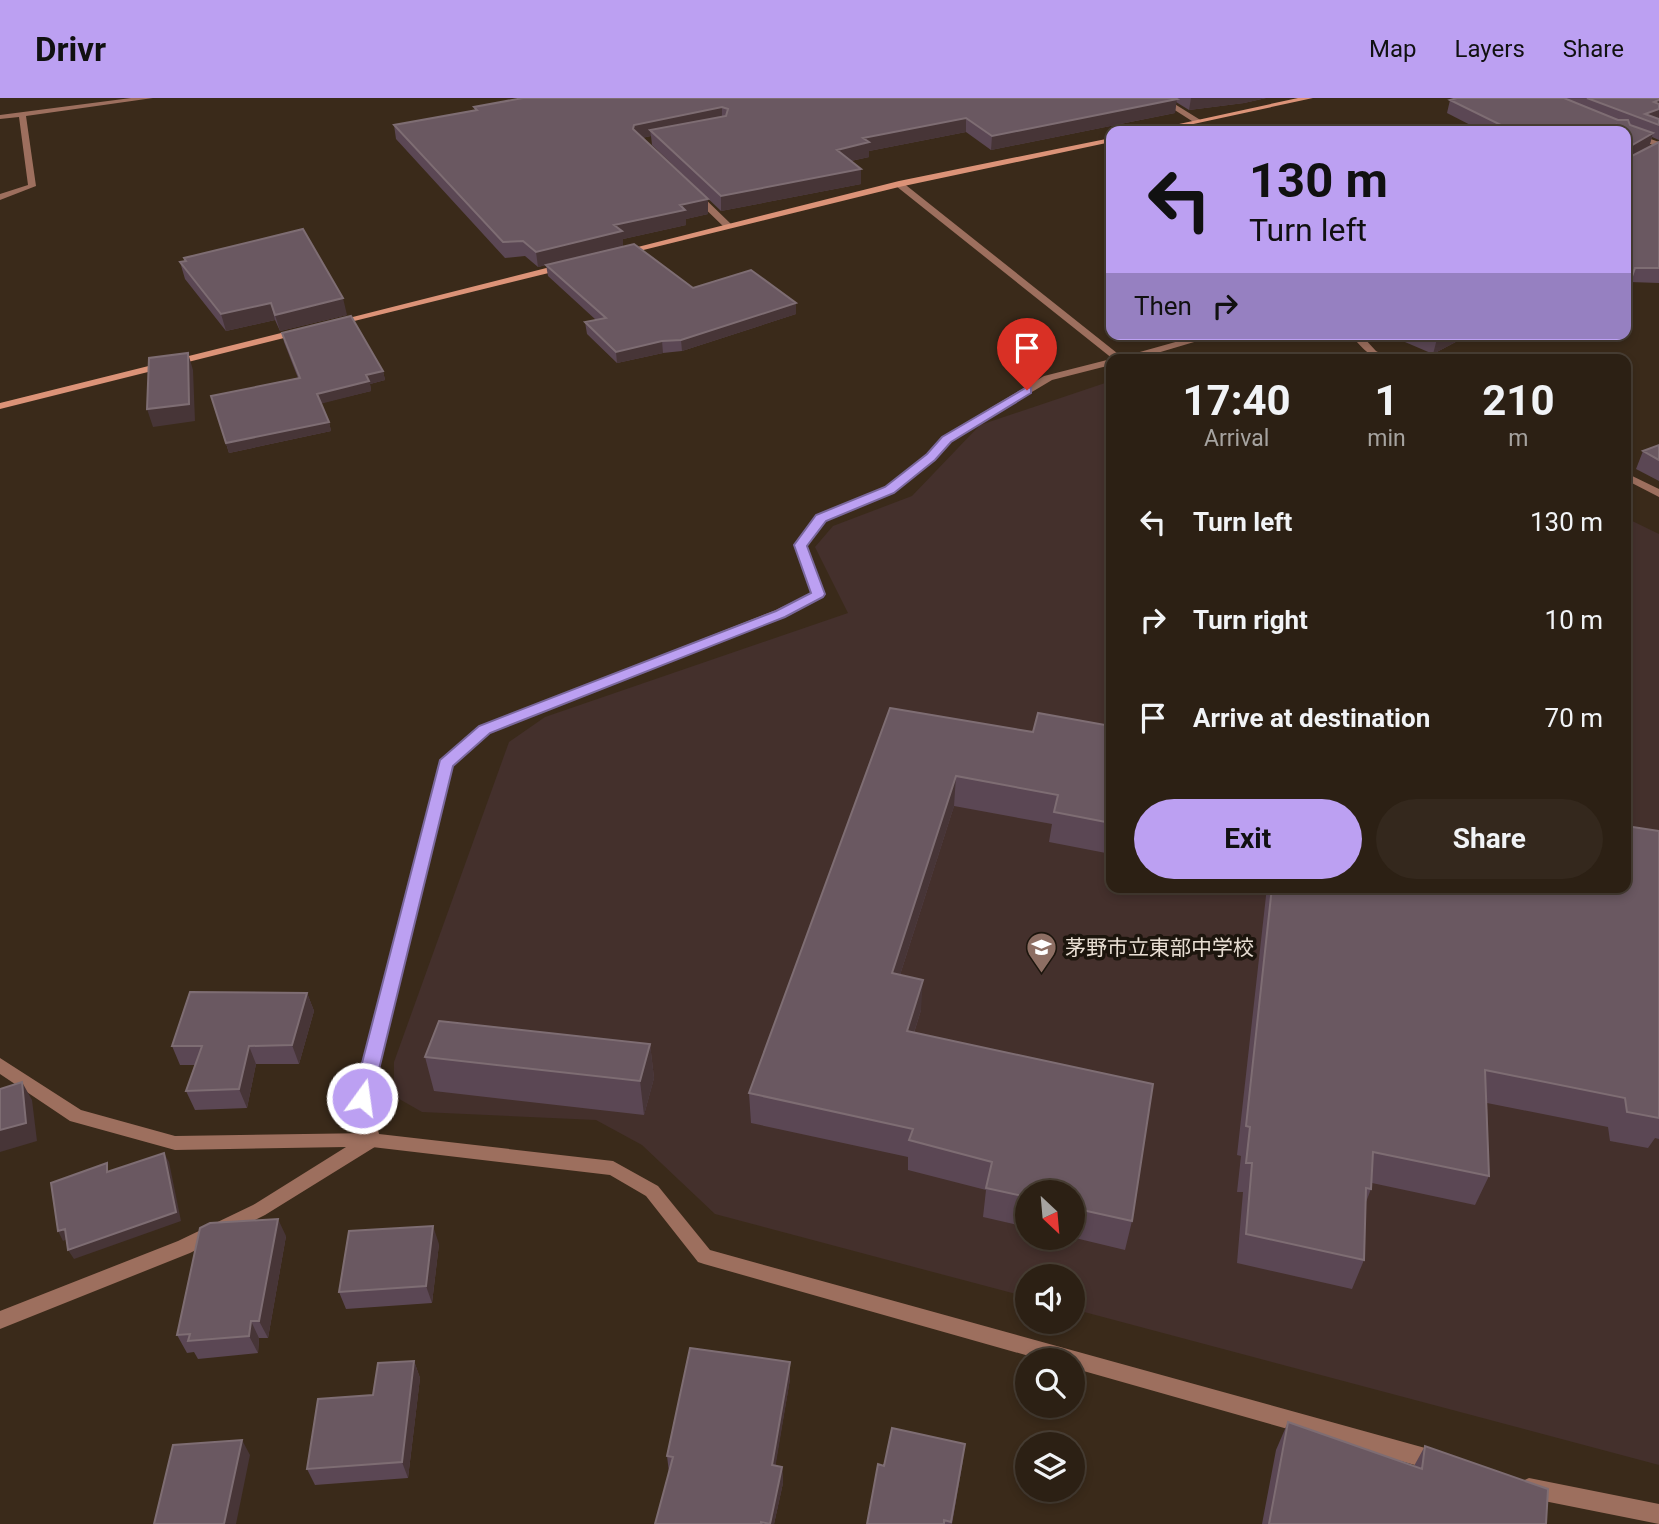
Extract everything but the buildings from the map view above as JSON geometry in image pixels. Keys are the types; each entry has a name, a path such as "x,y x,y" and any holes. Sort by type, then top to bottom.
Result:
{"street":[{"path":"0,117 149,98"},
{"path":"1160,98 1198,121"},
{"path":"1174,126 1309,98"},
{"path":"0,197 33,186 22,114"},
{"path":"1631,135 1659,146"},
{"path":"608,255 900,184 1106,141"},
{"path":"1648,153 1659,146"},
{"path":"900,184 1113,354"},
{"path":"689,188 728,226"},
{"path":"327,325 581,262"},
{"path":"0,407 314,328"},
{"path":"1143,354 1194,340"},
{"path":"1364,340 1374,354"},
{"path":"372,1140 362,1098 445,763 484,730 780,614 818,594 801,545 821,518 890,490 931,457 946,439 1048,378 1106,363"},
{"path":"1631,479 1659,494"},
{"path":"0,1065 76,1116 175,1143 372,1140 613,1168 652,1191 704,1256 1450,1465"},
{"path":"0,1320 184,1247 259,1210 372,1140"},
{"path":"1516,1484 1543,1492 1659,1514"},
{"path":"1542,1513 1543,1492"}],"shaded area":[{"name":"茅野市立東部中学校","path":"1106,383 1106,893 1631,893 1631,520 1659,534 1659,1465 1085,1312 1085,1264 1015,1264 1015,1294 715,1214 642,1145 596,1120 422,1112 394,1096 394,1062 509,742 545,717 848,613 815,547 833,526 912,496 980,425"}],"place":[{"name":"茅野市立東部中学校","path":"1042,975"}],"route":[{"path":"362,1098 445,763 484,730 780,614 818,594 801,545 821,518 890,490 931,457 946,439 1027,390"}]}
